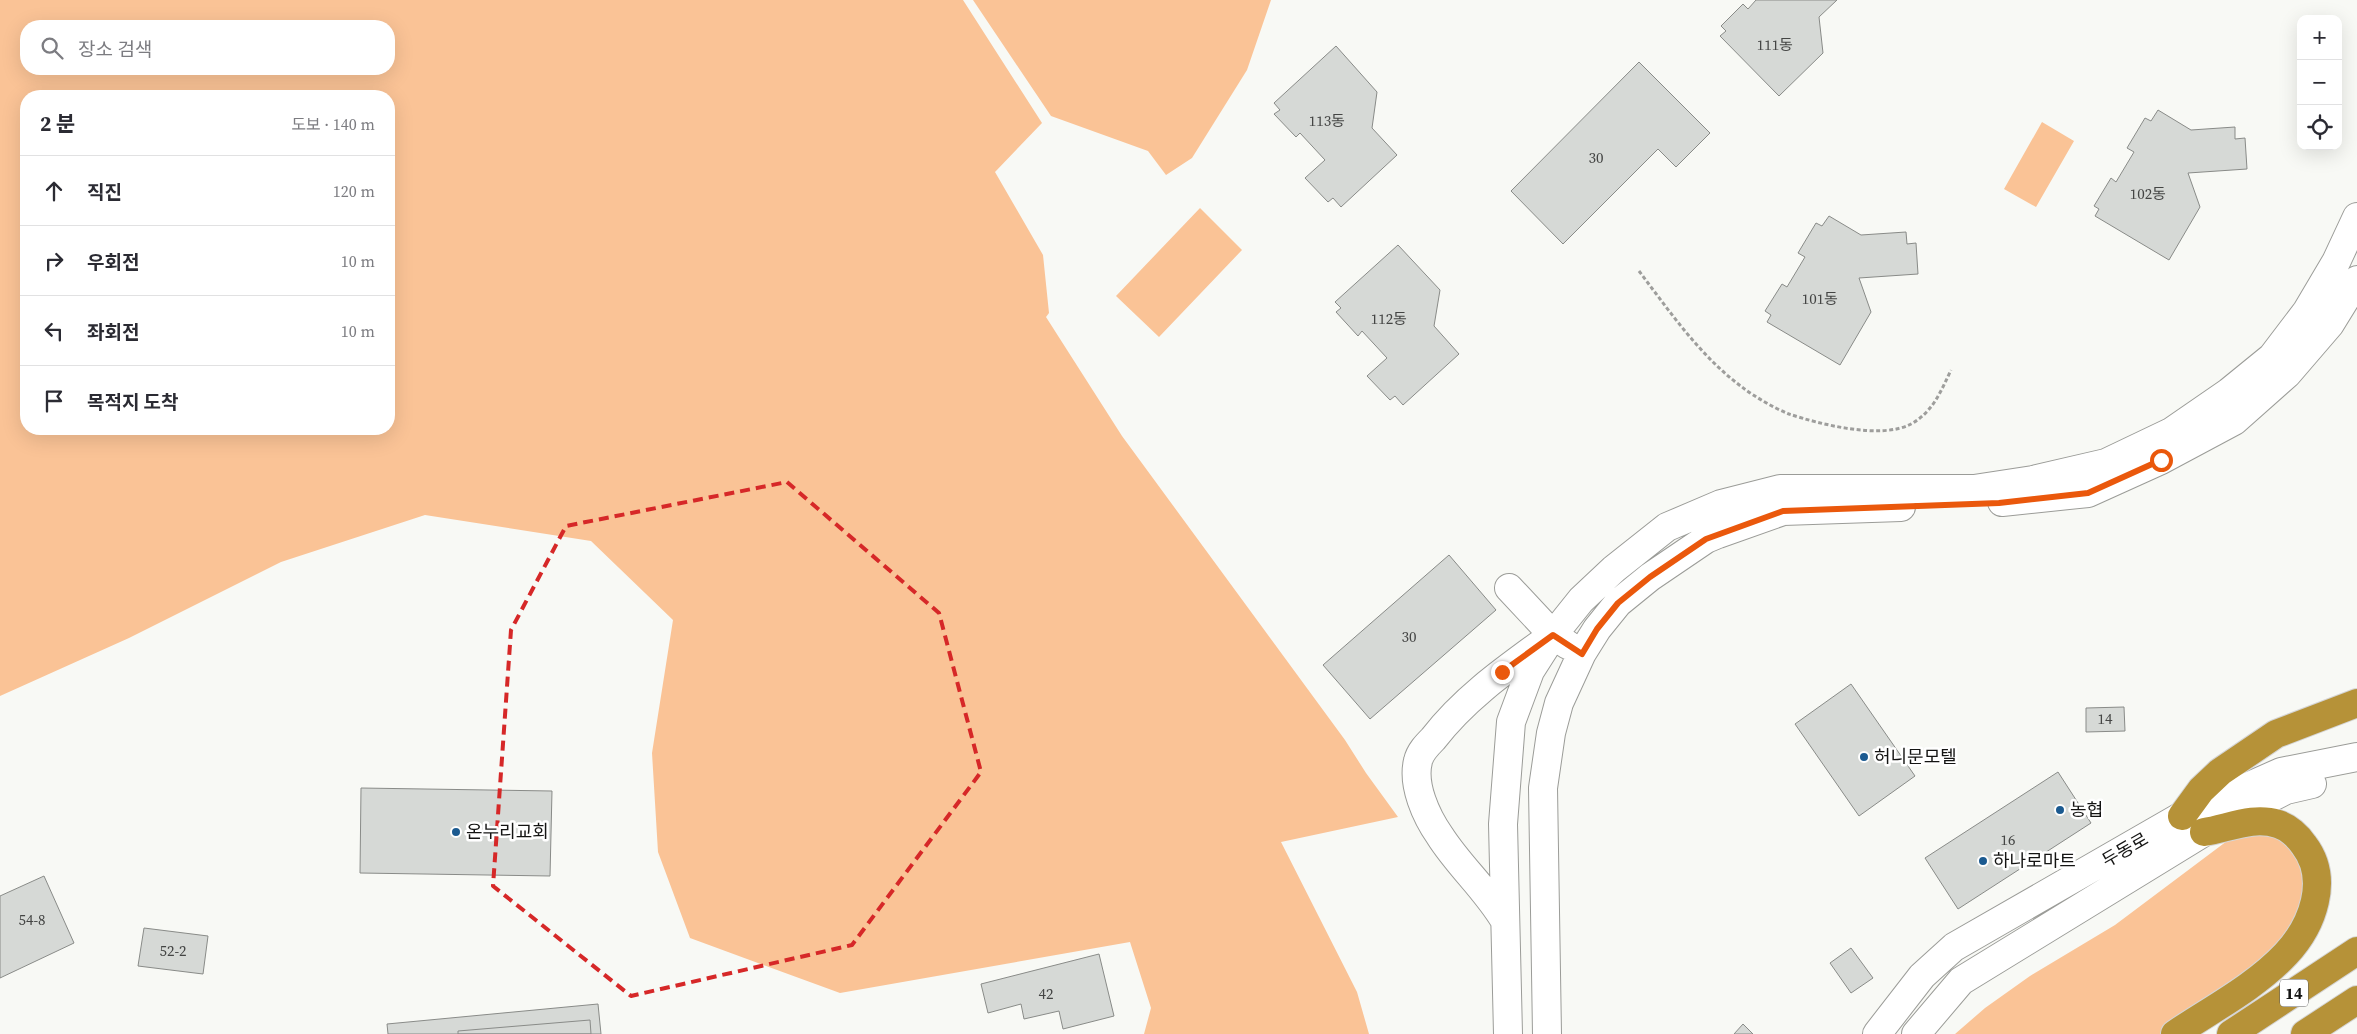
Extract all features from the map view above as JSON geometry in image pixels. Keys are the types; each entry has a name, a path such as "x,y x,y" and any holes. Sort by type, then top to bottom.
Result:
{"highway":[{"path":"2182,816 2201,790 2220,772 2276,734 2357,703"},
{"path":"2176,1034 2258,979 2286,954 2309,923 2318,885 2315,863 2310,852 2296,836 2280,824 2250,821 2204,832"},
{"name":"14","path":"2231,1034 2357,951"},
{"name":"14","path":"2305,1034 2357,1000"}],"street":[{"path":"1508,1034 1503,824 1511,722 1530,671 1553,635 1581,600 1614,569 1667,527 1721,504 1780,489 1974,489 2033,480 2106,463 2171,432 2230,392 2272,357 2307,311 2336,262 2357,217"},
{"path":"1547,1034 1544,788 1551,733 1559,703 1582,654 1597,629 1618,603 1650,577 1706,539 1783,511 1969,504 2088,493 2161,460 2234,421 2287,374 2330,324 2357,280"},
{"path":"1509,588 1553,635 1582,654"},
{"path":"1505,921 1493,901 1465,870 1439,836 1423,802 1416,770 1418,758 1445,722 1468,700 1553,635"},
{"name":"두동로","path":"1877,1034 1922,976 1954,948 2182,816 2281,772 2357,757"},
{"name":"두동로","path":"1916,1034 1961,981 2204,832 2286,790 2357,773"}],"path":[{"path":"1639,271 1684,331 1712,359 1742,387 1787,413 1840,427 1879,431 1911,424 1935,404 1951,370"}],"highlighted area":[{"path":"787,482 939,613 981,772 852,945 631,996 493,886 511,630 566,526"}],"shaded area":[{"path":"0,0 963,0 1042,123 995,172 1043,255 1049,313 1046,317 1122,436 1345,740 1398,817 1281,842 1357,992 1369,1034 1144,1034 1151,1008 1130,942 840,993 690,938 658,852 652,753 673,620 591,541 425,515 281,562 129,638 0,696"},
{"path":"973,0 1271,0 1247,70 1192,158 1166,175 1148,151 1051,116"},
{"path":"2042,122 2074,141 2036,207 2004,189"},
{"path":"1200,208 1242,250 1159,337 1116,296"},
{"path":"2261,821 2301,840 2309,923 2175,1034 1955,1034 1985,1008 2030,976 2115,925 2231,838"}],"building":[{"path":"1756,0 1837,0 1819,17 1823,53 1779,96 1720,36 1726,31 1721,26 1743,4 1748,9"},
{"path":"1336,46 1377,92 1372,128 1397,155 1341,207 1333,198 1328,202 1305,178 1325,160 1300,133 1296,137 1274,114 1280,110 1274,103"},
{"path":"1639,62 1710,133 1676,167 1658,149 1563,244 1511,191"},
{"path":"2158,110 2191,130 2235,127 2235,139 2245,138 2247,169 2188,173 2200,207 2169,260 2095,216 2099,209 2094,206 2111,178 2116,182 2134,152 2127,148 2145,118 2151,121"},
{"path":"1829,216 1861,235 1906,232 1907,244 1916,243 1918,274 1859,278 1871,312 1840,365 1767,322 1771,315 1765,311 1782,284 1787,287 1805,257 1798,253 1816,223 1822,226"},
{"path":"1398,245 1440,290 1434,326 1459,354 1403,405 1395,396 1390,400 1367,376 1387,358 1362,331 1358,336 1336,312 1341,308 1335,302"},
{"path":"1449,555 1496,610 1370,719 1323,665"},
{"path":"1851,684 1915,776 1859,816 1795,724"},
{"path":"2124,707 2125,731 2086,732 2086,708"},
{"path":"2058,772 2091,823 1958,909 1925,858"},
{"name":"온누리교회","path":"361,788 552,791 550,876 360,873"},
{"path":"44,876 74,943 0,978 0,896"},
{"path":"144,928 208,936 203,974 138,966"},
{"path":"1851,948 1873,978 1851,993 1830,963"},
{"path":"1099,954 1114,1016 1063,1029 1059,1011 1024,1019 1021,1004 988,1013 981,984"},
{"path":"598,1004 601,1034 388,1034 387,1024"},
{"path":"590,1020 591,1034 458,1034 458,1031"},
{"path":"1743,1024 1753,1034 1734,1034"}],"place":[{"name":"허니문모텔","path":"1864,757"},
{"name":"농협","path":"2060,810"},
{"name":"온누리교회","path":"456,832"},
{"name":"하나로마트","path":"1983,861"}],"route":[{"path":"1502,672 1553,635 1582,654 1597,629 1618,603 1650,577 1706,539 1783,511 1999,503 2088,493 2161,460"}]}
